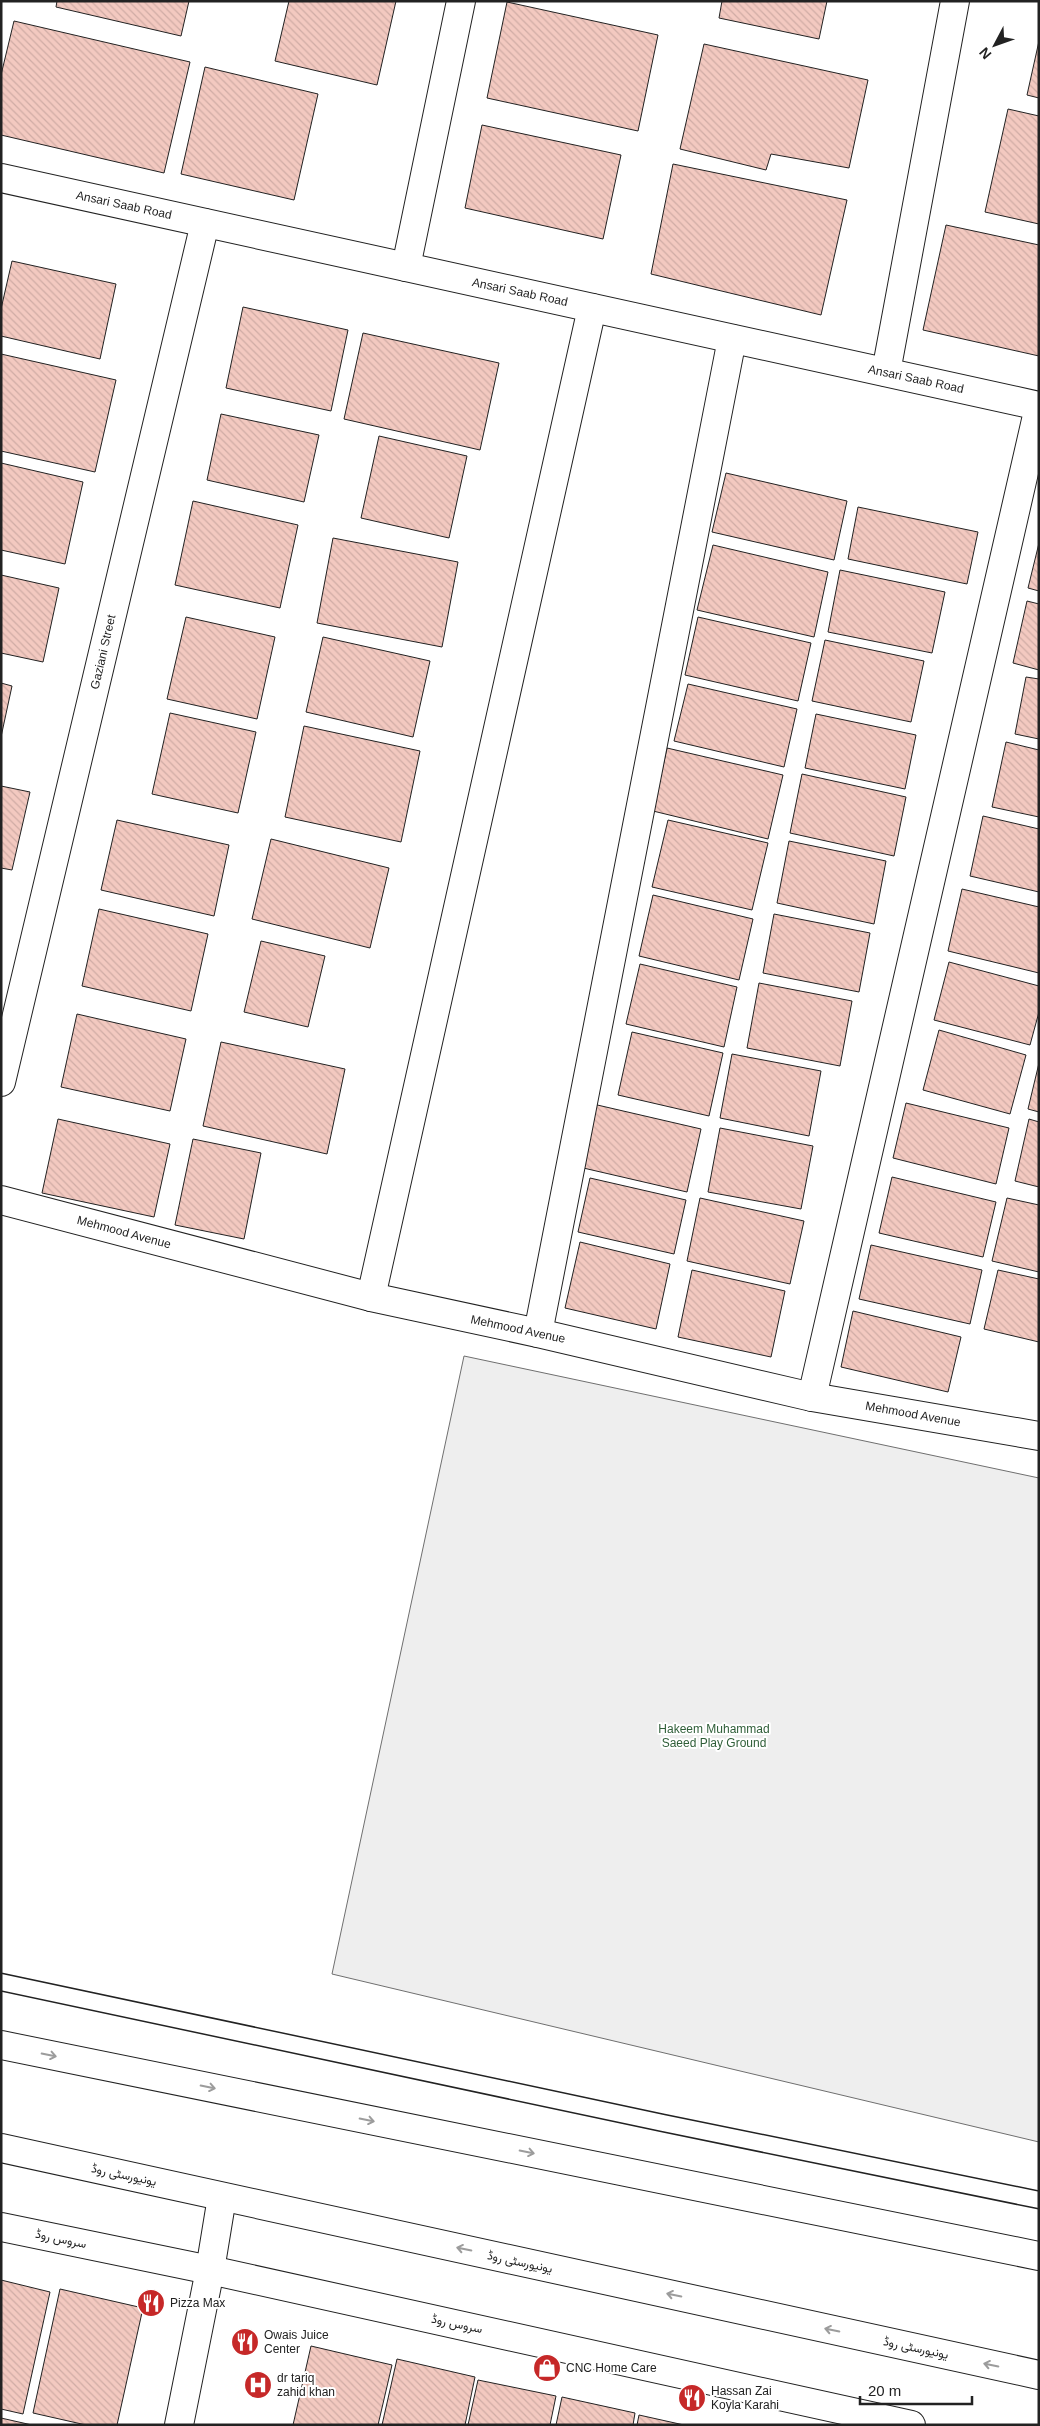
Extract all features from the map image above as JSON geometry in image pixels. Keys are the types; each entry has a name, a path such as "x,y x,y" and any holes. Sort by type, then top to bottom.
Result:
{"street":[{"path":"406,267 462,1"},
{"path":"886,372 956,1"},
{"name":"Ansari Saab Road","path":"1,178 1039,407"},
{"name":"Gaziani Street","path":"1,1082 205,223"},
{"path":"371,1298 592,308"},
{"path":"538,1333 732,338"},
{"path":"812,1397 1039,407"},
{"name":"Mehmood Avenue","path":"1,1200 371,1298 538,1333 812,1397 1039,1436"},
{"path":"1,2045 1039,2256"},
{"name":"یونیورسٹی روڈ","path":"1,2148 1039,2375"},
{"path":"179,2425 210,2270 222,2197"},
{"name":"سروس روڈ","path":"1,2227 210,2270 911,2425"}],"lane":[{"path":"1,1982 663,2123 1039,2200"}],"green space":[{"name":"Hakeem Muhammad Saeed Play Ground","path":"464,1356 1039,1478 1039,2142 332,1974"}],"building":[{"path":"57,1 189,1 181,36 56,7"},
{"path":"289,1 396,1 377,85 275,61"},
{"path":"722,1 827,1 819,39 719,18"},
{"path":"507,2 658,35 638,131 487,98"},
{"path":"14,21 190,62 164,173 1,135 1,75"},
{"path":"1039,41 1039,98 1027,95"},
{"path":"704,44 868,80 849,168 771,154 766,170 680,149"},
{"path":"205,67 318,94 294,200 181,174"},
{"path":"1008,109 1039,116 1039,224 985,212"},
{"path":"482,125 621,155 603,239 465,208"},
{"path":"673,164 847,200 821,315 651,274"},
{"path":"946,225 1039,245 1039,356 923,330"},
{"path":"12,261 116,284 100,359 1,336 1,309"},
{"path":"243,307 348,330 331,411 226,388"},
{"path":"363,333 499,363 480,450 344,419"},
{"path":"1,354 116,380 95,472 1,451"},
{"path":"221,414 319,435 304,502 207,480"},
{"path":"379,436 467,456 449,538 361,518"},
{"path":"1,463 83,482 65,564 1,550"},
{"path":"726,473 847,501 834,560 712,532"},
{"path":"193,501 298,525 280,608 175,585"},
{"path":"858,507 978,532 967,584 848,559"},
{"path":"333,538 458,562 442,647 317,623"},
{"path":"1039,543 1039,591 1028,588"},
{"path":"713,545 828,572 814,637 697,610"},
{"path":"840,570 945,592 932,653 828,632"},
{"path":"1,575 59,588 43,662 1,653"},
{"path":"1027,601 1039,604 1039,670 1013,663"},
{"path":"186,617 275,637 257,719 167,699"},
{"path":"698,617 811,643 798,701 685,675"},
{"path":"323,637 430,661 413,737 306,712"},
{"path":"825,640 924,661 911,722 812,701"},
{"path":"1026,677 1039,679 1039,739 1015,734"},
{"path":"1,683 12,686 1,737"},
{"path":"688,684 797,709 784,767 674,741"},
{"path":"170,713 256,732 238,813 152,794"},
{"path":"816,714 916,735 905,789 805,768"},
{"path":"304,726 420,751 401,842 285,817"},
{"path":"1006,742 1039,750 1039,817 992,807"},
{"path":"667,748 783,775 768,839 653,811"},
{"path":"802,774 906,797 894,856 790,833"},
{"path":"1,786 30,792 12,870 1,868"},
{"path":"983,816 1039,829 1039,892 970,876"},
{"path":"117,820 229,845 214,916 101,890"},
{"path":"668,820 768,843 752,910 652,887"},
{"path":"271,839 389,868 370,948 252,919"},
{"path":"789,841 886,861 874,924 777,903"},
{"path":"962,889 1039,907 1039,973 948,951"},
{"path":"653,895 753,919 739,980 639,956"},
{"path":"99,909 208,934 191,1011 82,986"},
{"path":"774,914 870,933 859,992 763,973"},
{"path":"261,941 325,956 308,1027 244,1012"},
{"path":"949,962 1039,986 1039,1012 1030,1045 934,1020"},
{"path":"640,964 737,987 724,1047 626,1024"},
{"path":"759,983 852,1001 840,1066 747,1048"},
{"path":"77,1014 186,1039 170,1111 61,1087"},
{"path":"939,1030 1026,1055 1010,1114 923,1090"},
{"path":"632,1032 723,1053 709,1116 618,1095"},
{"path":"221,1042 345,1069 327,1154 203,1126"},
{"path":"732,1054 821,1071 809,1136 720,1118"},
{"path":"1039,1063 1039,1112 1028,1109"},
{"path":"906,1103 1009,1128 996,1184 893,1158"},
{"path":"593,1104 701,1129 687,1192 579,1167"},
{"path":"58,1119 170,1144 154,1217 42,1193"},
{"path":"1029,1119 1039,1122 1039,1187 1015,1181"},
{"path":"720,1128 813,1146 801,1209 708,1192"},
{"path":"193,1139 261,1153 244,1239 175,1225"},
{"path":"892,1177 996,1202 983,1257 879,1233"},
{"path":"590,1178 686,1200 674,1254 578,1232"},
{"path":"700,1198 804,1221 790,1284 687,1261"},
{"path":"1007,1198 1039,1205 1039,1272 992,1261"},
{"path":"580,1242 670,1264 656,1329 565,1308"},
{"path":"871,1245 982,1270 970,1324 859,1299"},
{"path":"692,1270 785,1291 771,1357 678,1337"},
{"path":"998,1270 1039,1279 1039,1342 984,1329"},
{"path":"853,1311 961,1337 948,1392 841,1367"},
{"path":"1,2280 50,2292 23,2414 1,2409"},
{"path":"60,2289 143,2308 117,2425 86,2425 33,2413"},
{"path":"311,2346 392,2365 378,2425 293,2425"},
{"path":"397,2359 475,2377 465,2425 382,2425"},
{"path":"478,2380 556,2396 550,2425 468,2425"},
{"path":"562,2397 635,2413 633,2425 556,2425"},
{"path":"639,2415 684,2425 637,2425"},
{"path":"1,2418 32,2425 1,2425"}],"place":[{"name":"Pizza Max","path":"151,2303"},
{"name":"Owais Juice Center","path":"245,2342"},
{"name":"CNC Home Care","path":"547,2368"},
{"name":"dr tariq zahid khan","path":"258,2385"},
{"name":"Hassan Zai Koyla Karahi","path":"692,2398"}]}
